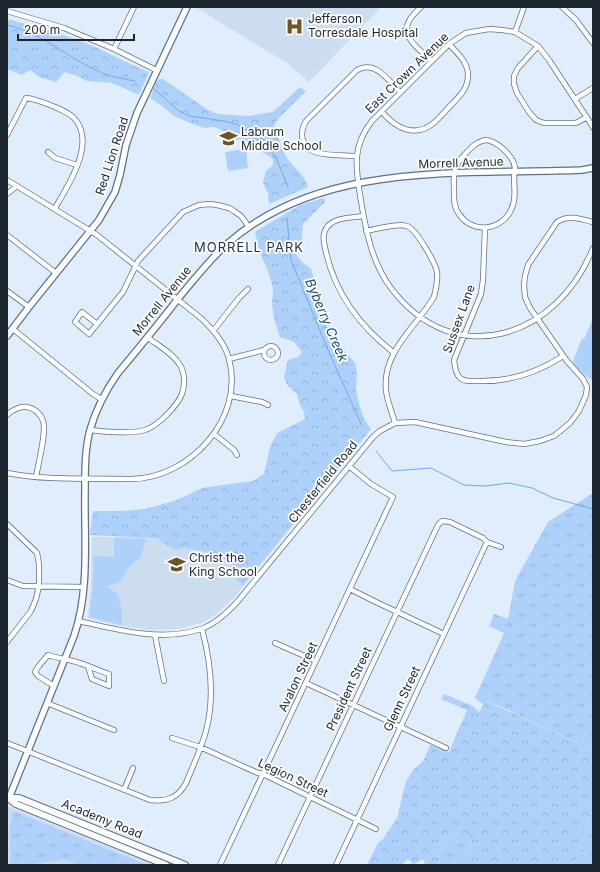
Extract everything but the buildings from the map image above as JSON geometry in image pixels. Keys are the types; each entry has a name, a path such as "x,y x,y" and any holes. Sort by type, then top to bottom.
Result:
{"main road":[{"name":"Academy Road","path":"8,798 16,804 166,865"},
{"name":"Academy Road","path":"8,798 18,798 185,865"}],"street":[{"path":"114,49 133,7"},
{"name":"Red Lion Road","path":"7,336 99,220 115,192 130,131 156,70 187,7"},
{"path":"422,7 408,22 406,27 407,34 410,40 432,61"},
{"path":"515,32 524,7"},
{"path":"562,7 576,20 593,43"},
{"path":"7,11 64,28 114,49 156,70"},
{"name":"East Crown Avenue","path":"593,127 550,60 538,46 515,32 502,30 478,30 466,34 449,44 400,92 372,121 363,134 356,156 358,184 366,231 375,260 382,275 402,301 420,317 446,331 482,337 508,332 538,319 562,298 572,286 583,269 593,248"},
{"path":"382,112 399,128 409,130 427,128 435,122 463,93 468,74 465,64 460,56 449,44"},
{"path":"538,46 518,68 514,76 514,84 517,93 529,112 536,120 544,123 576,123 587,117"},
{"path":"356,156 316,152 310,150 302,141 302,127 306,121 362,67 369,66 378,70 400,92"},
{"path":"575,99 593,88"},
{"path":"7,135 23,101 27,98 34,99 66,112 73,117 81,130 82,139 77,165 68,186 55,208"},
{"path":"490,140 497,143 515,163 514,172 514,198 511,211 507,218 501,223 486,228 470,224 458,214 454,199 453,173 458,163 476,144 490,140"},
{"path":"48,152 55,158 77,165"},
{"name":"Morrell Avenue","path":"8,798 29,752 79,621 84,588 85,478 86,453 90,430 102,399 118,373 211,259 233,238 276,210 327,190 413,176 453,173 582,170 593,168"},
{"name":"Morrell Avenue","path":"582,170 593,172"},
{"path":"7,180 55,208 90,231 202,319 214,331 222,344 229,359 231,372 231,396 224,415 214,434 193,456 171,470 144,478 36,477 7,473"},
{"path":"7,194 17,186"},
{"path":"97,324 82,312 75,322 89,334 123,292 138,261 179,215 193,207 210,204 224,206 241,216 249,227"},
{"path":"363,216 343,219 332,223 324,232 323,241 330,268 345,300 370,333 393,352"},
{"path":"563,356 530,308 525,297 525,276 528,266 557,222 569,217 593,222"},
{"path":"366,231 400,225 407,226 412,229 434,264 438,278 434,297 393,352 389,363 386,382 388,398 395,423"},
{"name":"Sussex Lane","path":"486,228 482,288 454,360 455,370 459,377 467,381 491,382 508,379 537,371 563,356"},
{"path":"7,235 56,273"},
{"path":"214,331 239,298 248,289"},
{"path":"7,291 29,307"},
{"path":"13,329 93,394 102,399"},
{"path":"90,430 135,432 147,430 163,419 181,396 184,386 181,366 176,360 147,337"},
{"path":"229,359 264,350"},
{"name":"Chesterfield Road","path":"79,621 111,629 155,635 175,634 202,629 228,612 238,601 372,437 380,430 395,423 415,422 506,442 524,444 554,436 570,423 579,411 586,395 587,387 583,379 563,356"},
{"path":"231,396 262,402 268,405"},
{"path":"7,415 18,408 26,407 33,409 39,414 43,421 44,430 36,477"},
{"path":"214,434 238,455"},
{"name":"Avalon Street","path":"220,865 393,497 371,484 349,466"},
{"name":"President Street","path":"278,865 440,522 450,522 483,538 487,542"},
{"path":"7,524 36,553 39,564 35,604 7,642"},
{"path":"487,542 501,547"},
{"name":"Glenn Street","path":"336,865 487,542"},
{"path":"7,580 23,586 84,588"},
{"path":"350,589 444,634"},
{"path":"7,743 150,800 160,802 169,800 183,789 206,733 209,718 212,691 209,660 202,629"},
{"path":"155,635 164,681"},
{"path":"275,643 316,661"},
{"path":"54,686 38,676 35,672 48,655 74,661 88,666 109,674 109,686 92,679 88,666"},
{"path":"306,683 446,748"},
{"path":"47,703 114,730"},
{"name":"Legion Street","path":"172,738 200,747 263,774 376,829"},
{"path":"124,790 133,768"}],"shaded area":[{"name":"Jefferson Torresdale Hospital","path":"195,7 381,7 309,82 287,63"},
{"name":"Christ the King School","path":"288,497 304,511 234,598 215,615 204,622 180,629 150,630 122,626 90,619 88,617 91,586 92,537 149,537"},
{"path":"7,806 154,865 7,865"}],"green space":[{"path":"7,19 52,32 95,47 149,72 139,95 113,83 87,81 75,75 64,72 56,82 39,77 30,70 22,75 7,69"},
{"path":"163,79 208,110 218,114 248,116 273,112 300,87 306,91 274,125 280,144 289,161 302,176 308,187 269,204 268,193 263,183 266,171 273,165 273,159 241,139 234,140 222,130 214,127 205,128 174,116 150,98 157,80"},
{"path":"246,149 248,168 228,171 225,152"},
{"path":"324,198 325,202 303,224 301,245 295,253 302,262 311,269 315,283 313,291 319,311 331,334 355,363 357,374 356,389 359,404 364,419 371,429 243,585 236,580 233,565 214,553 184,548 174,550 157,538 90,535 93,511 145,509 177,500 202,488 253,481 264,474 270,447 277,433 305,419 297,394 288,386 284,377 288,360 298,357 302,352 294,342 280,337 272,306 273,288 259,250 255,232 300,205"},
{"path":"593,318 593,380 581,372 573,361 582,338 584,339"},
{"path":"593,493 593,750 499,706 486,701 484,705 475,698 504,633 489,626 494,614 508,619 515,581 548,522"},
{"path":"114,538 146,539 141,557 127,569 121,582 107,586 118,595 122,610 122,625 89,617 93,585 94,556 114,557"},
{"path":"444,694 473,706 479,712 486,701 593,750 593,809 582,835 584,852 570,865 465,865 471,843 470,839 474,836 472,833 443,839 439,855 440,865 425,865 424,860 420,860 412,864 410,860 407,860 402,865 367,865 378,843 383,839 397,818 406,782 413,770 424,760 430,745 449,752 467,710 441,699"},
{"path":"593,809 593,865 570,865 584,852 582,835"},
{"path":"13,811 147,865 79,865 64,860 25,865 10,865 10,826"},
{"path":"472,833 474,835 468,849 468,859 465,865 440,865 439,855 443,839"}],"waterway":[{"name":"Byberry Creek","path":"7,25 33,34 95,70 111,76 135,81"},
{"name":"Byberry Creek","path":"154,89 179,111 190,116 236,124 264,140 277,160 288,187"},
{"name":"Byberry Creek","path":"287,218 291,260 328,350 362,426"},
{"name":"Byberry Creek","path":"376,451 392,471 431,468 464,485 485,486 509,483 532,488 553,498 593,509"}],"place":[{"name":"Jefferson Torresdale Hospital","path":"295,26"},
{"name":"Labrum Middle School","path":"228,139"},
{"name":"Christ the King School","path":"176,565"}],"district":[{"name":"MORRELL PARK","path":"249,247"}]}
